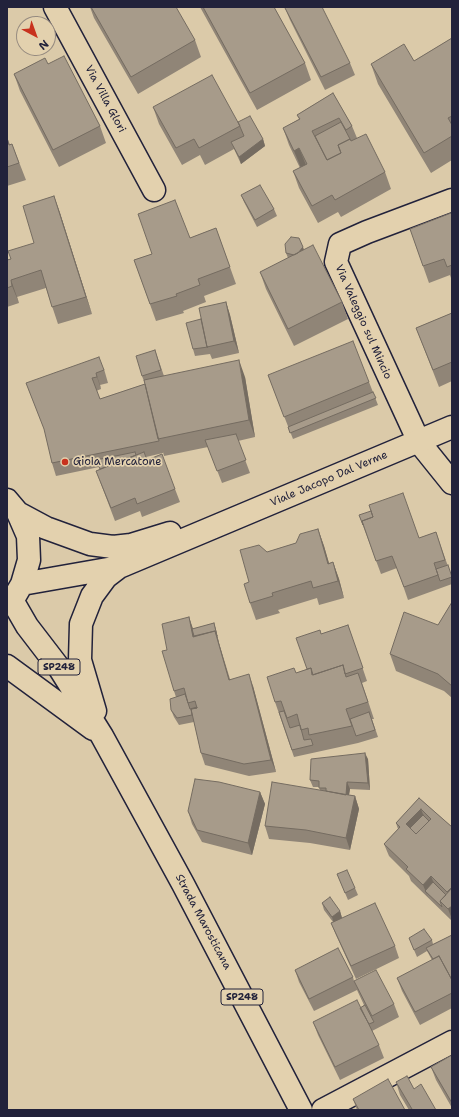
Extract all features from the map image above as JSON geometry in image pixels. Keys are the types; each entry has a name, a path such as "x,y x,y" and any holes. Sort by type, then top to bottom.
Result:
{"main road":[{"name":"Via Villa Glori","path":"55,7 154,190"},
{"name":"Via Valeggio sul Mincio","path":"419,442 336,262 340,244 367,232 452,200"},
{"name":"Viale Jacopo Dal Verme","path":"14,597 119,567 452,428"},
{"path":"419,442 452,483"},
{"name":"Viale Jacopo Dal Verme","path":"13,507 46,528 90,544 113,547 131,545 164,533 207,530"},
{"path":"13,507 28,536 29,560 14,597"},
{"name":"Strada Marosticana","path":"102,736 80,660 80,634 85,610 92,596 106,577 119,567"},
{"name":"Strada Marosticana","path":"14,597 27,626 60,669 102,736 183,884 301,1110"},
{"name":"Strada Marosticana","path":"7,666 102,736"},
{"path":"323,1110 452,1042"}],"building":[{"path":"91,7 176,7 195,40 131,77"},
{"path":"203,7 274,7 305,63 250,93"},
{"path":"322,7 350,63 321,77 285,8"},
{"path":"452,38 452,116 448,118 452,125 452,136 424,153 371,64 404,44 414,61"},
{"path":"64,56 100,126 53,150 14,74 45,58 48,64"},
{"path":"212,75 240,126 199,148 194,139 176,148 153,107"},
{"path":"333,93 352,126 346,130 339,118 312,131 327,160 341,153 338,145 366,134 385,172 335,200 332,195 312,206 293,171 307,164 299,148 294,151 283,128 300,119 297,115"},
{"path":"250,116 263,139 239,157 231,142 244,136 238,122"},
{"path":"341,122 350,139 338,145 341,153 327,160 315,136"},
{"path":"7,138 9,145 12,144 19,163 7,167"},
{"path":"260,185 274,209 255,220 241,195"},
{"path":"54,196 86,297 52,307 41,270 11,280 12,286 7,288 7,260 11,259 8,251 34,243 23,206"},
{"path":"175,200 190,238 216,228 230,267 198,279 200,285 176,294 177,296 150,304 134,260 152,254 138,214"},
{"path":"451,213 452,265 447,267 444,259 423,266 410,229"},
{"path":"291,237 299,238 303,247 294,255 286,253 285,244"},
{"path":"313,245 342,302 288,329 260,272"},
{"path":"226,302 234,341 207,347 199,308"},
{"path":"452,313 452,362 433,370 416,328"},
{"path":"201,319 208,347 193,349 186,323"},
{"path":"353,341 369,382 284,417 268,375"},
{"path":"155,350 161,370 142,376 136,356"},
{"path":"99,357 104,370 96,373 97,377 92,378 100,399 145,384 159,441 52,463 44,429 26,383"},
{"path":"239,360 249,420 158,439 144,380"},
{"path":"373,392 376,398 290,433 288,427"},
{"path":"236,434 246,460 217,471 205,440"},
{"path":"135,452 136,455 100,469 96,460"},
{"path":"144,452 147,460 162,454 175,489 137,504 135,498 111,508 96,471"},
{"path":"403,493 419,538 436,532 445,560 434,563 438,575 404,587 392,556 376,561 362,521 373,517 369,505"},
{"path":"371,511 373,517 362,521 363,525 359,515"},
{"path":"318,529 328,564 333,562 338,581 313,588 311,581 272,593 273,596 250,603 244,584 249,582 240,550 259,545 267,552 296,543 300,534"},
{"path":"448,565 452,577 440,581 436,569"},
{"path":"452,602 452,686 438,674 390,654 404,612 438,625"},
{"path":"189,617 193,637 215,631 229,680 249,674 271,760 244,764 201,753 191,709 197,708 195,701 188,703 184,688 174,691 162,651 167,650 162,624"},
{"path":"214,623 217,636 215,631 194,636 192,629"},
{"path":"348,625 363,668 345,674 343,665 313,675 311,668 307,669 296,638 320,630 321,634"},
{"path":"343,665 346,677 358,673 368,702 346,709 352,726 309,735 308,728 301,730 297,714 287,718 281,701 275,702 267,677 294,668 296,673 311,668 312,675"},
{"path":"185,694 190,709 197,708 191,709 192,715 177,718 171,710 170,699"},
{"path":"284,711 290,728 300,725 304,740 311,739 313,745 292,750 279,712"},
{"path":"369,712 375,730 356,736 350,719"},
{"path":"365,753 368,783 347,782 346,795 326,791 326,788 319,788 319,781 310,780 311,759"},
{"path":"195,779 219,782 260,792 248,843 197,830 188,811"},
{"path":"272,782 355,796 346,838 306,830 265,826"},
{"path":"419,798 452,827 452,887 447,892 431,876 423,885 406,869 408,867 384,844 400,827 396,823","holes":["421,809 431,819 416,834 406,824"]},
{"path":"423,815 429,821 416,834 410,828"},
{"path":"347,870 355,888 345,893 337,874"},
{"path":"433,882 446,895 440,901 442,907 425,891"},
{"path":"452,888 452,906 448,909 440,901"},
{"path":"330,897 340,911 332,917 322,903"},
{"path":"375,903 395,946 351,966 331,923"},
{"path":"424,929 432,940 414,950 409,938"},
{"path":"452,935 452,980 439,956 433,959 426,948"},
{"path":"338,948 353,977 309,999 295,970"},
{"path":"439,956 452,980 452,993 415,1012 397,978"},
{"path":"376,970 394,1004 372,1016 354,981"},
{"path":"357,1000 379,1045 335,1067 313,1022"},
{"path":"365,1005 374,1022 369,1024 360,1008"},
{"path":"452,1055 452,1103 431,1067"},
{"path":"407,1076 414,1089 421,1084 436,1110 410,1110 412,1109 396,1082"},
{"path":"388,1079 405,1110 359,1110 353,1099"}],"place":[{"name":"Gioia Mercatone","path":"65,462"}]}
